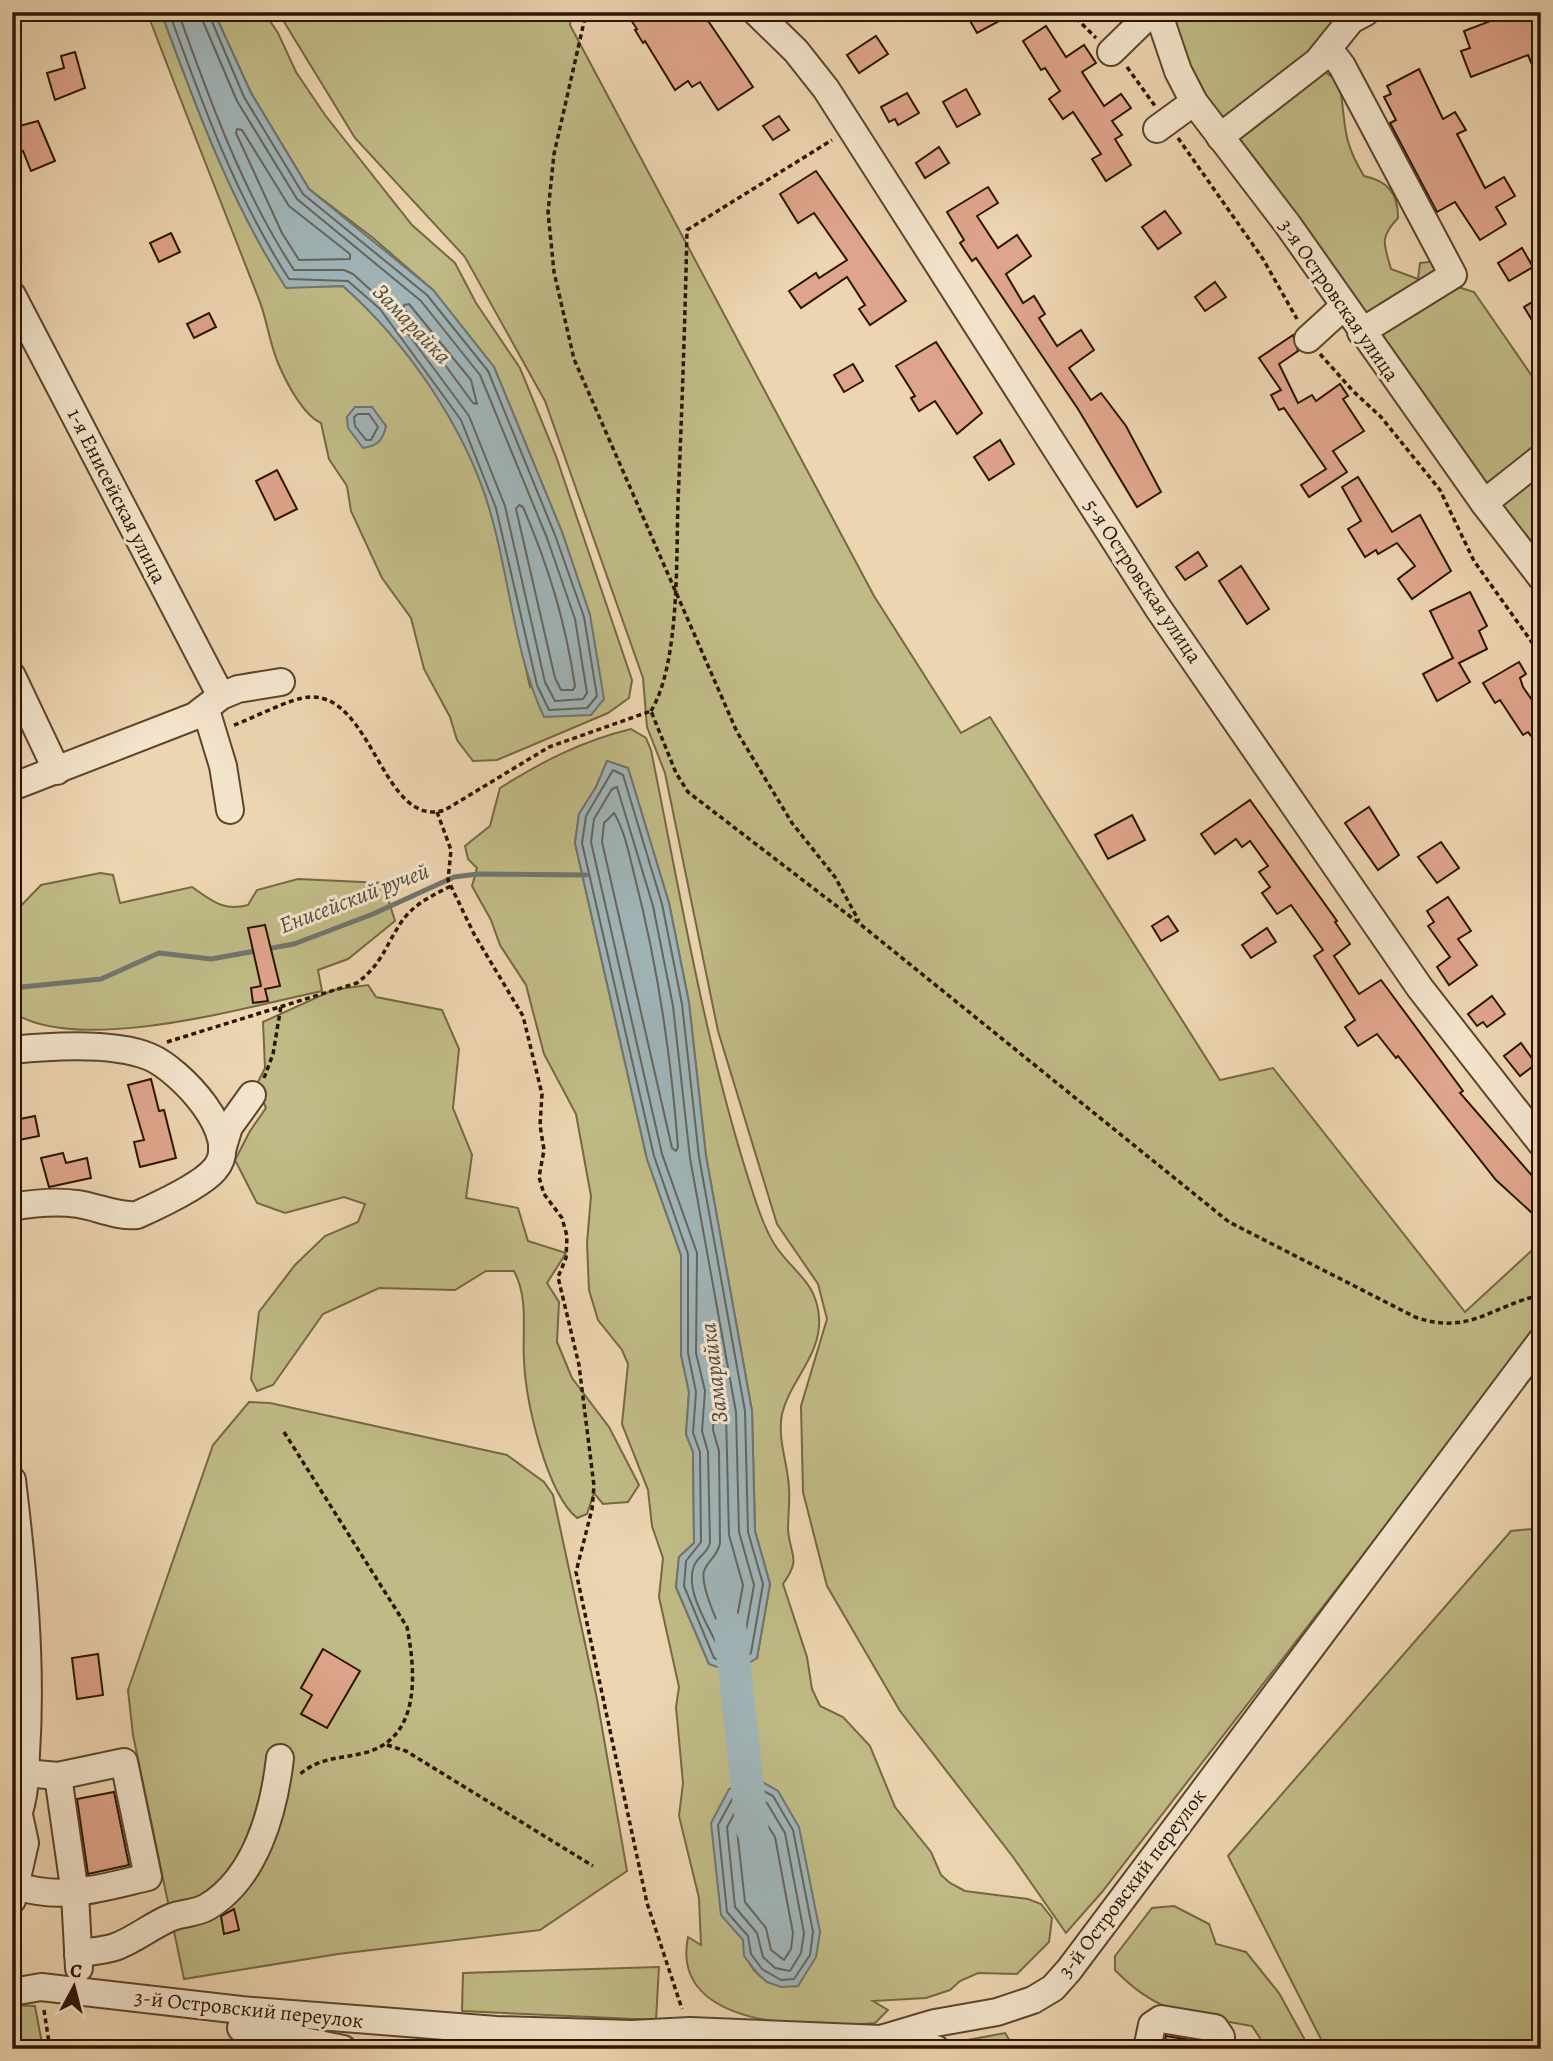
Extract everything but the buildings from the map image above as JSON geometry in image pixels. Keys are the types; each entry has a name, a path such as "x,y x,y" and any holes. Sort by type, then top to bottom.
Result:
{"street":[{"name":"5-я Островская улица","path":"756,12 796,51 826,89 1158,608 1420,988 1541,1143"},
{"path":"1111,52 1152,12"},
{"name":"3-я Островская улица","path":"1158,12 1178,71 1194,102 1288,225 1483,503 1541,577"},
{"path":"1220,137 1329,49 1351,20 1361,13"},
{"path":"1329,49 1348,77 1453,275 1361,332"},
{"path":"1162,125 1194,102"},
{"name":"1-я Енисейская улица","path":"12,295 214,713 230,810"},
{"path":"1308,339 1343,307"},
{"path":"1483,503 1541,458"},
{"path":"12,676 57,771"},
{"path":"12,788 214,713 238,689 281,682"},
{"path":"12,1050 55,1045 149,1056 163,1064 209,1109 220,1132 222,1152"},
{"path":"12,1207 49,1203 79,1205 127,1216 137,1215 200,1183 217,1168 229,1127 253,1095"},
{"name":"3-й Островский переулок","path":"12,1992 42,1998 79,1991 241,2029 496,2030 628,2041 690,2031 881,2039 935,2023 997,2012 1033,2000 1053,1988 1541,1340"},
{"path":"12,1480 25,1612 20,1717 25,1773 16,1810 25,1843 14,1893 31,1891 75,1894 148,1877 124,1762 58,1776 25,1773"},
{"path":"78,1954 115,1947 170,1918 206,1908 229,1891 243,1874 254,1852 272,1805 279,1758"},
{"path":"58,1776 75,1894 79,1991"},
{"path":"1147,2049 1152,2025 1166,2019 1215,2028 1221,2037 1220,2049"},
{"path":"241,2029 343,2049"},
{"path":"496,2030 523,2049"},
{"path":"881,2039 936,2049"}],"path":[{"path":"592,12 584,22 554,154 548,212 554,272 574,359 737,732 792,823 835,877 860,924"},
{"path":"1070,12 1130,71 1162,125 1263,259 1308,339 1353,391 1381,417 1440,491 1474,561 1541,655"},
{"path":"214,713 308,697 329,701 349,714 396,788 419,809 431,814 549,747 651,711 660,696 668,667 674,593 687,229 850,127"},
{"path":"651,711 676,773 688,792 860,924 1230,1222 1415,1317 1437,1325 1456,1326 1541,1295"},
{"path":"437,812 451,850 447,872 451,886 474,934 523,1016 542,1094 540,1125 544,1150 538,1177 544,1194 562,1218 567,1236 566,1258 558,1277 579,1365 594,1486 592,1509 576,1572 647,1903 690,2031"},
{"path":"132,1053 357,983 373,970 402,922 417,905 451,886"},
{"path":"253,1095 266,1075 273,1054 281,1006"},
{"path":"284,1432 407,1627 413,1657 414,1691 403,1726 387,1745"},
{"path":"272,1805 302,1773 317,1762 387,1745 406,1751 593,1866"},
{"path":"42,1998 50,2049"},
{"path":"42,1998 50,2049"}],"shaded area":[{"path":"147,12 161,12 216,154 248,222 286,287 343,286 390,333 432,388 450,418 466,448 490,510 530,687 590,615 562,532 494,367 433,290 373,238 309,189 251,93 214,12 264,12 278,33 296,72 325,115 412,225 455,263 476,303 520,368 556,456 632,680 629,698 608,713 497,760 473,761 457,740 450,717 424,669 411,618 382,578 351,511 347,486 329,459 321,423 302,406 278,363 261,305"},
{"path":"278,12 572,12 570,25 874,596 961,733 990,717 1220,1080 1273,1068 1465,1312 1541,1242 1541,1325 1102,1892 1066,1933 1013,1857 900,1711 827,1586 803,1492 801,1406 827,1319 818,1284 777,1224 718,1031 665,773 647,727 643,678 545,401 465,257 355,138"},
{"path":"1164,12 1336,12 1339,17 1330,36 1224,123 1208,111"},
{"path":"1325,72 1339,82 1345,130 1356,162 1364,176 1379,181 1394,195 1398,218 1388,231 1385,242 1391,269 1418,279 1420,263 1438,261 1440,276 1360,317 1238,151 1240,137"},
{"path":"1455,286 1474,292 1541,389 1541,562 1380,345 1383,331"},
{"path":"631,729 646,738 651,750 708,1029 736,1139 757,1205 770,1237 808,1284 817,1304 819,1331 816,1343 786,1402 781,1424 789,1488 788,1530 793,1557 792,1568 783,1584 807,1657 812,1689 820,1706 843,1717 870,1746 895,1807 931,1852 941,1875 965,1891 1028,1899 1041,1904 1052,1918 1049,1942 1017,1974 978,1973 960,1981 950,1990 926,1998 873,2001 888,2010 875,2023 819,2025 785,2023 753,2017 724,2007 701,1991 688,1968 688,1937 701,1945 699,1898 679,1816 683,1783 676,1707 679,1687 659,1597 663,1558 652,1526 648,1490 622,1424 628,1364 622,1350 598,1320 589,1290 587,1243 591,1196 576,1114 544,1054 526,985 500,945 491,920 472,886 477,868 468,859 465,846 490,826 500,788 563,753 596,739","holes":["607,761 628,768 669,903 689,1003 706,1156 752,1411 755,1531 770,1584 757,1658 709,1664 676,1587 679,1557 694,1543 693,1452 686,1434 689,1392 681,1355 681,1255 647,1159 575,843 579,814 596,787","815,1910 820,1932 798,1986 776,1984 760,1976 748,1961 743,1940"]},
{"path":"100,873 113,875 120,903 192,887 212,901 232,907 248,905 257,890 298,879 383,883 395,921 348,959 318,970 322,991 208,1016 119,1029 78,1030 41,1024 12,1012 12,915 41,885"},
{"path":"368,985 376,997 442,1010 459,1049 453,1108 472,1155 466,1198 518,1208 528,1241 566,1253 547,1283 559,1302 557,1342 572,1378 609,1427 639,1485 628,1502 603,1504 594,1493 587,1514 577,1518 556,1488 533,1422 524,1361 522,1293 514,1271 486,1271 455,1290 379,1288 323,1314 273,1385 257,1391 251,1379 259,1312 295,1265 325,1236 358,1222 365,1204 344,1197 285,1213 257,1203 235,1160 266,1108 256,1086 265,1068 263,1022 333,990"},
{"path":"249,1402 270,1403 507,1455 544,1482 553,1495 597,1699 627,1871 540,1930 338,1954 184,1979 133,1735 128,1690 213,1445"},
{"path":"1541,1528 1541,2049 1326,2049 1228,1856 1511,1531"},
{"path":"1174,1906 1209,1924 1216,1944 1246,1952 1279,1993 1306,2042 1305,2049 1259,2049 1260,2038 1252,2026 1194,2016 1162,2005 1147,1997 1115,1970 1115,1956 1152,1908"},
{"path":"659,1967 656,2020 462,2011 463,1973"},
{"path":"15,2005 35,2006 43,2049 15,2049 12,2033"},
{"path":"1005,2033 1015,2049 964,2049 968,2040"}],"water":[{"path":"161,12 214,12 251,93 309,189 433,290 494,367 562,532 590,615 604,699 591,715 544,717 519,642 490,511 466,449 450,418 432,389 390,334 343,286 286,288 266,256 232,188 201,119"},
{"path":"355,407 372,407 386,426 381,439 372,446 363,448 348,428 347,417"},
{"path":"607,761 628,768 669,903 689,1003 706,1156 752,1411 755,1531 770,1584 757,1658 733,1673 709,1664 676,1587 679,1557 694,1543 693,1452 686,1434 689,1392 681,1355 681,1255 647,1159 575,843 579,814 596,787"},
{"path":"761,1781 778,1791 799,1827 820,1932 816,1957 798,1986 781,1987 767,1982 758,1974 744,1956 743,1940 721,1915 711,1823 729,1789"}],"waterway":[{"name":"Енисейский ручей","path":"12,988 101,979 159,953 211,959 294,944 373,914 454,877 478,874 586,875"},
{"name":"Замарайка","path":"730,1628 752,1828"}]}
